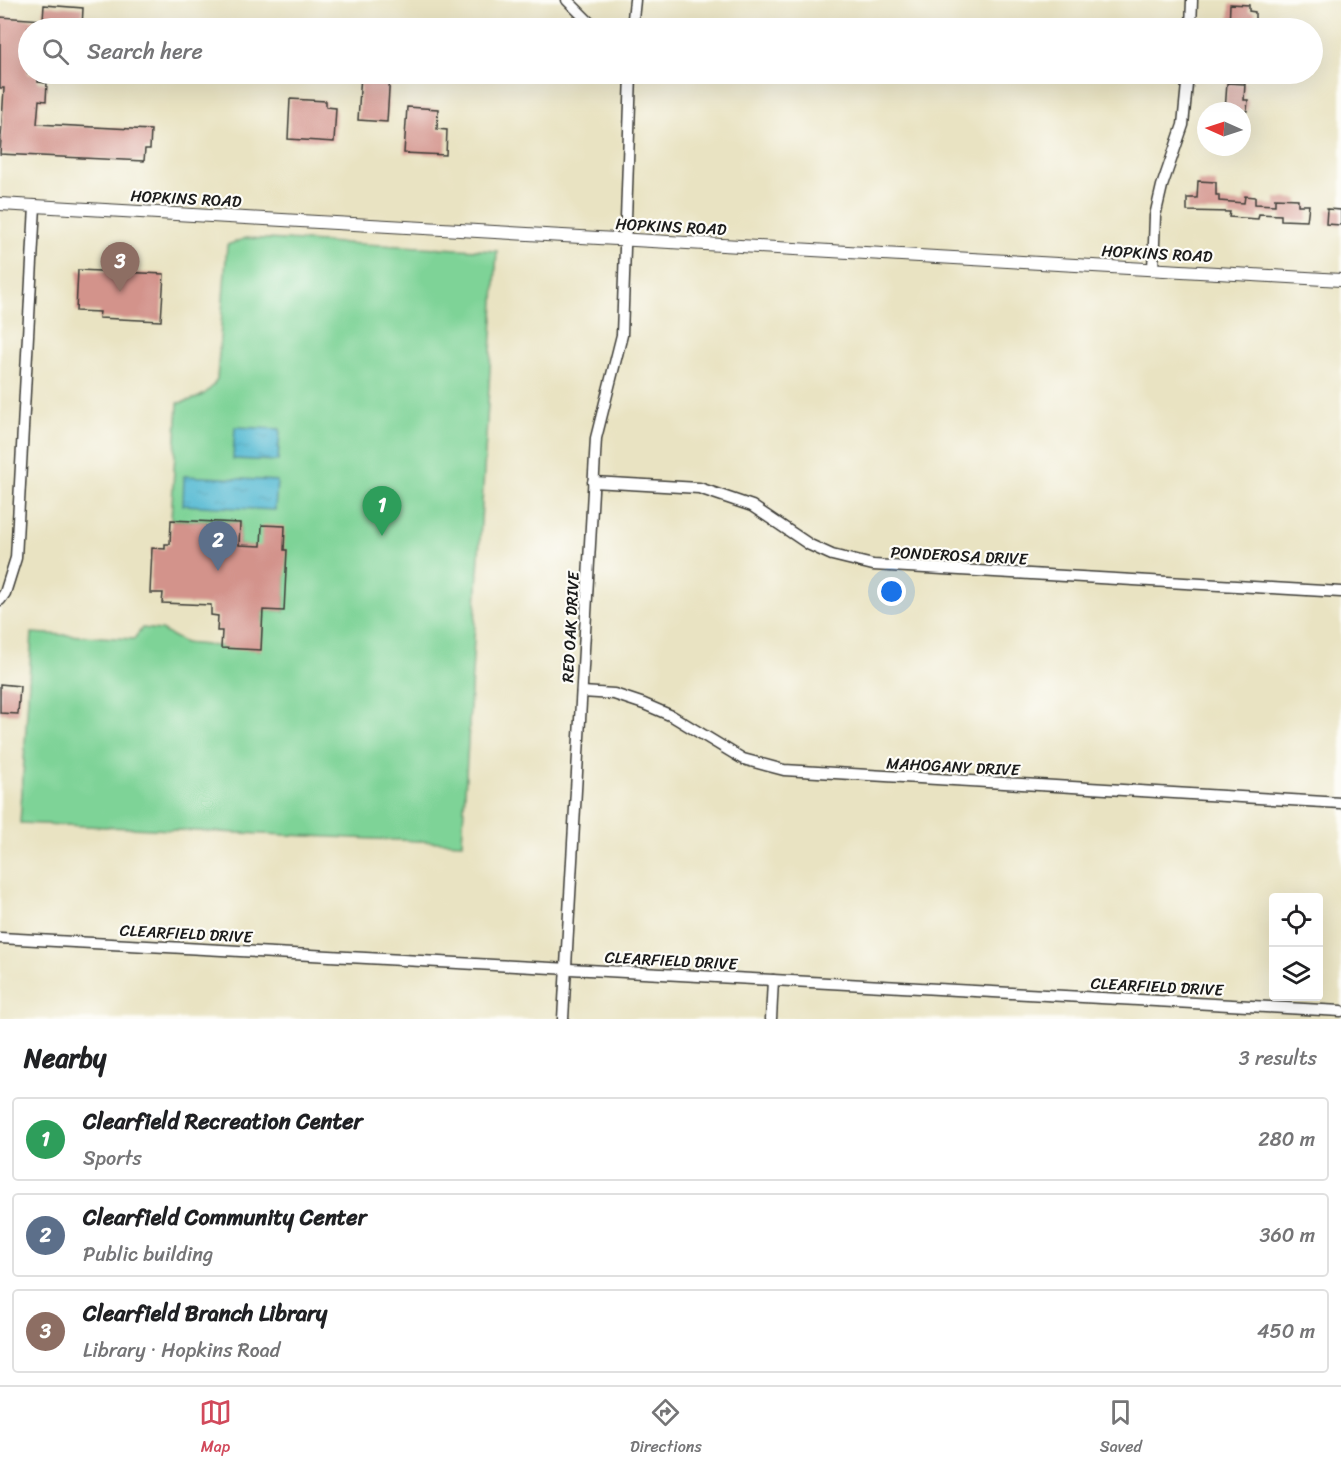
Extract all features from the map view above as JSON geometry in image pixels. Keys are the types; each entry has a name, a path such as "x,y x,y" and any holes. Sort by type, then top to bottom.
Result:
{"street":[{"path":"567,0 585,18"},
{"path":"633,18 635,0"},
{"path":"1191,18 1192,0"},
{"name":"RED OAK DRIVE","path":"563,1019 596,438 622,335 631,84"},
{"path":"1153,270 1155,216 1162,186 1183,126 1187,84"},
{"name":"HOPKINS ROAD","path":"0,204 1341,280"},
{"path":"0,600 5,593 16,558 35,206"},
{"name":"PONDEROSA DRIVE","path":"593,482 708,491 752,506 810,545 832,555 873,565 1341,592"},
{"name":"MAHOGANY DRIVE","path":"582,692 614,694 644,704 672,717 743,759 784,770 1341,802"},
{"name":"CLEARFIELD DRIVE","path":"0,938 1341,1011"},
{"path":"771,1019 773,980"}],"green space":[{"path":"246,238 497,251 462,843 20,823 32,633 134,639 142,628 161,630 185,643 260,650 263,610 284,611 286,550 239,545 240,523 171,520 178,403 201,396 217,379 227,245"}],"water":[{"path":"235,427 280,429 278,461 233,459"},
{"path":"184,476 277,481 275,510 183,505"}],"building":[{"path":"1230,4 1249,5 1249,11 1255,12 1255,18 1229,18"},
{"path":"44,5 83,8 82,18 43,18"},
{"path":"0,17 18,18 18,84 47,84 46,101 39,100 37,124 151,130 150,149 145,149 144,161 0,154 4,88 0,88"},
{"path":"360,84 389,84 387,122 358,120"},
{"path":"1227,84 1245,84 1244,100 1248,100 1248,102 1226,102"},
{"path":"290,99 326,101 326,107 336,108 334,142 288,139"},
{"path":"407,107 438,109 437,129 447,130 446,155 404,153"},
{"path":"1198,181 1216,182 1216,195 1219,195 1219,201 1244,203 1245,196 1255,197 1255,204 1275,205 1275,198 1298,199 1298,205 1309,205 1307,221 1281,220 1281,215 1259,214 1258,219 1229,217 1230,212 1187,211 1187,198 1197,198"},
{"path":"1327,209 1341,210 1341,225 1326,224"},
{"path":"78,270 164,274 161,321 99,318 100,312 76,311"},
{"path":"171,520 240,523 239,545 261,546 262,525 285,526 284,550 287,550 284,611 263,610 261,650 221,648 222,631 217,631 218,616 211,615 211,605 162,603 163,593 150,593 152,548 165,549 165,544 170,544"},
{"path":"0,684 20,686 18,714 0,713"}],"place":[{"name":"Clearfield Branch Library","path":"120,292"},
{"name":"Clearfield Recreation Center","path":"382,536"},
{"name":"Clearfield Community Center","path":"218,571"}]}
